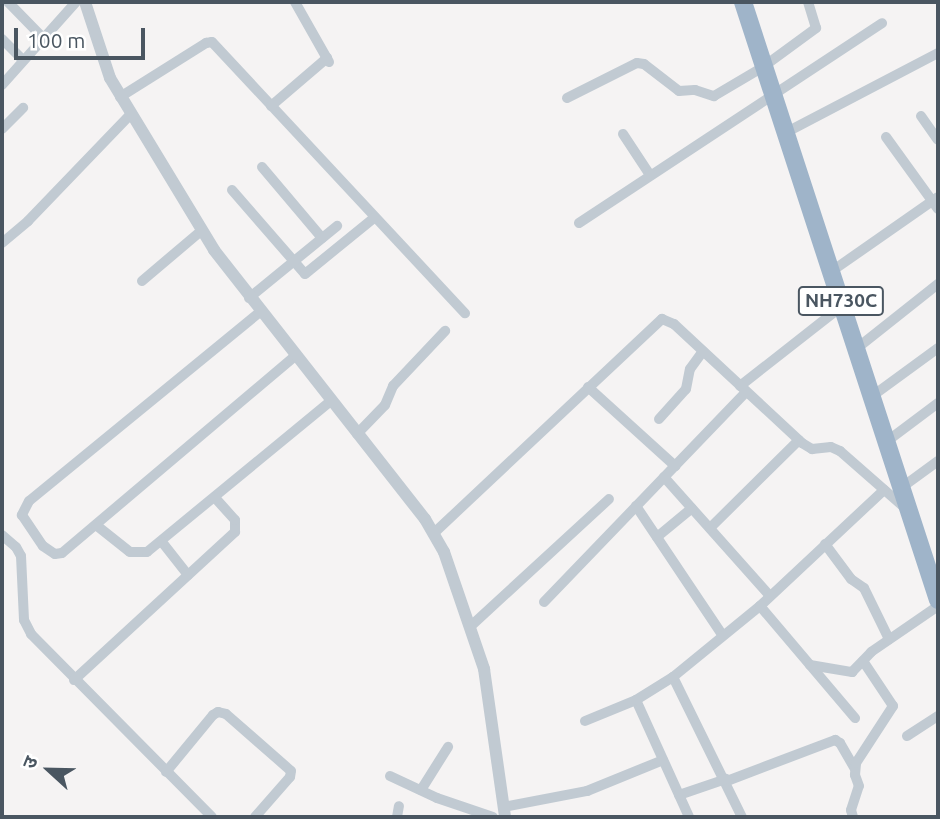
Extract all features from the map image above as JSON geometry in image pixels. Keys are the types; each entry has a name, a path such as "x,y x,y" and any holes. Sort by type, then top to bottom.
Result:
{"highway":[{"name":"NH730C","path":"743,2 886,442 892,489 907,510 930,554 938,600"}],"street":[{"path":"8,2 43,38"},
{"path":"2,85 76,2"},
{"path":"85,2 101,56 120,97 201,231 249,298 433,533 444,552 484,669 504,812 587,791 663,760"},
{"path":"271,106 328,60 297,5 309,2"},
{"path":"567,98 636,63 644,64 679,91 695,90 710,96 719,94 816,28 808,2"},
{"path":"579,223 772,93 883,23"},
{"path":"2,40 23,60"},
{"path":"120,97 209,41 465,313"},
{"path":"785,133 938,53"},
{"path":"2,129 23,108"},
{"path":"2,243 28,221 130,115"},
{"path":"921,117 938,140"},
{"path":"623,134 650,175"},
{"path":"832,271 936,202 886,137"},
{"path":"262,167 322,238"},
{"path":"232,190 292,263 305,274 374,218"},
{"path":"249,298 337,226"},
{"path":"142,281 201,231"},
{"path":"856,349 938,284"},
{"path":"544,602 675,466 743,389 842,306"},
{"path":"260,312 29,502 22,515 43,546 55,554 62,553 295,356"},
{"path":"433,533 662,318 674,324 799,440 812,449 831,447 840,451 892,489"},
{"path":"357,434 385,405 397,382 445,331"},
{"path":"871,397 938,348"},
{"path":"659,419 686,389 690,369 703,351"},
{"path":"588,387 675,466"},
{"path":"96,525 130,552 147,552 331,401"},
{"path":"886,442 938,403"},
{"path":"710,528 799,440"},
{"path":"584,721 636,700 673,677 760,606 825,544 892,489 938,461"},
{"path":"664,477 771,596"},
{"path":"74,680 237,527 215,498"},
{"path":"471,625 609,499"},
{"path":"636,506 723,636"},
{"path":"657,537 692,508"},
{"path":"2,535 16,547 20,556 24,620 31,634 212,817"},
{"path":"162,542 188,575"},
{"path":"825,544 851,579 864,588 889,639"},
{"path":"760,606 855,718"},
{"path":"810,665 852,672 889,639 938,606"},
{"path":"855,769 893,706 863,661"},
{"path":"673,677 727,780 743,817"},
{"path":"636,700 689,817"},
{"path":"166,772 213,715 218,712 226,714 291,771 290,777 255,817"},
{"path":"906,736 938,716"},
{"path":"679,795 835,740 840,743 855,769 859,786 851,810 853,817"},
{"path":"421,790 448,747"},
{"path":"390,776 493,817"},
{"path":"397,817 399,806"}]}
